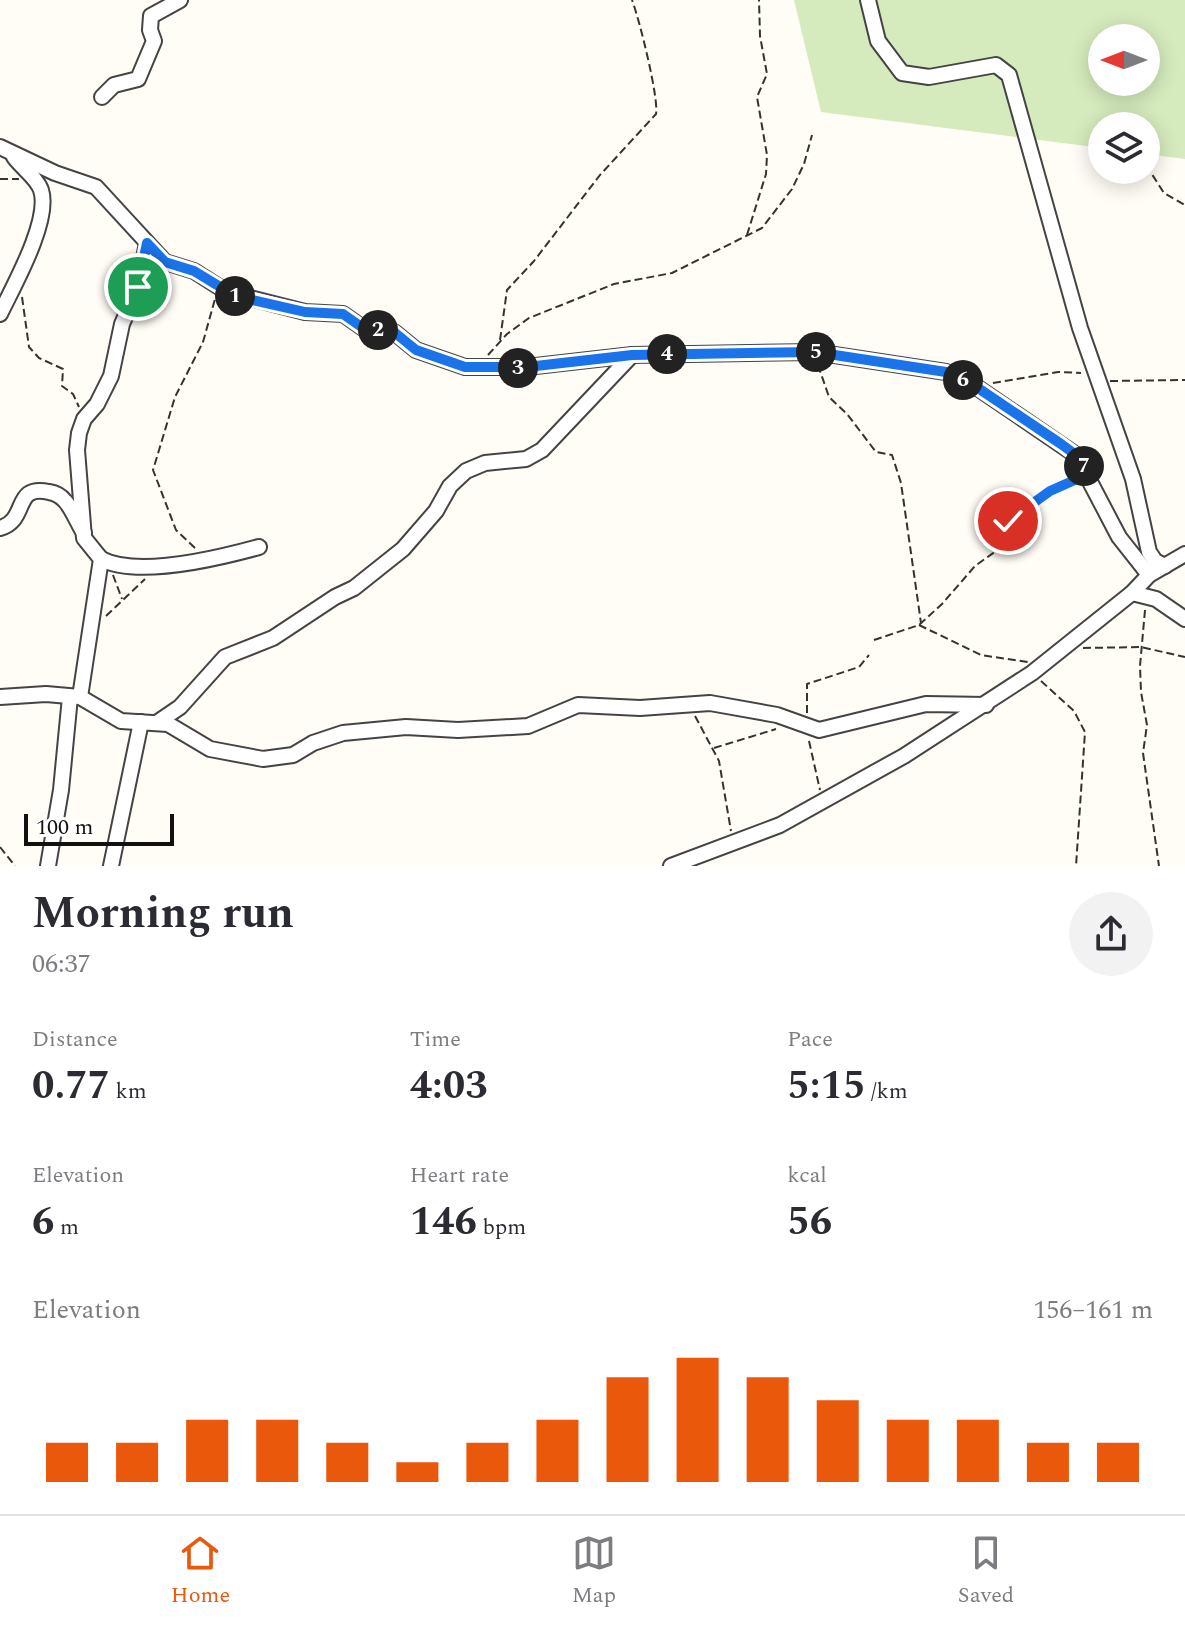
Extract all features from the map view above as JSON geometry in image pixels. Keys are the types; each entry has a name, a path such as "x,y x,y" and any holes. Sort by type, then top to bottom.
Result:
{"street":[{"path":"102,97 114,85 138,79 154,41 150,30 151,16 180,0"},
{"path":"868,0 878,41 902,73 929,77 996,65 1009,75 1080,328 1138,496 1149,552 1155,561 1165,566"},
{"path":"6,150 55,173 96,187 165,262 194,271 235,296 305,312 343,314 363,328 394,332 416,350 465,367 527,367 632,355 815,352 946,372 975,386 1076,455 1119,537 1149,575"},
{"path":"0,314 26,261 42,202 36,181 6,150"},
{"path":"147,243 138,287 122,324 111,376 105,391 84,419 77,450 85,541 101,559 124,566 208,559 259,547"},
{"path":"158,722 180,707 225,657 273,638 354,588 403,549 436,511 450,486 466,471 477,465 526,459 542,450 632,355"},
{"path":"0,528 7,526 17,516 24,496 29,492 44,491 67,501 84,533"},
{"path":"671,866 780,825 825,802 986,705 1032,673 1062,647 1139,595 1149,575 1185,554"},
{"path":"48,866 101,559"},
{"path":"1139,595 1168,605 1185,619"},
{"path":"0,697 46,694 75,697 121,721 168,724 210,749 263,759 293,755 313,743 343,733 406,727 458,730 490,726 520,727 578,705 640,708 710,703 753,710 822,729 926,704 986,705"},
{"path":"111,866 141,722"}],"path":[{"path":"500,343 507,290 541,252 600,175 656,114 657,103 644,52 642,26 632,0"},
{"path":"746,236 767,164 757,97 767,74 759,32 759,0"},
{"path":"477,367 529,318 614,284 672,273 762,228 792,189 804,164 812,135"},
{"path":"1158,184 1164,193 1185,205"},
{"path":"208,559 176,530 153,470 175,397 203,342 219,287"},
{"path":"22,294 29,347 39,358 63,369 62,386 73,394 84,419"},
{"path":"815,352 829,397 847,414 876,452 892,455 900,481 920,624"},
{"path":"975,386 1065,372 1125,381 1185,380"},
{"path":"874,640 920,624 975,566 996,551 1008,521 1050,491 1087,471"},
{"path":"101,559 115,579 123,600"},
{"path":"91,631 160,565"},
{"path":"1139,595 1141,692 1147,725 1143,753 1159,866"},
{"path":"920,624 981,655 1045,662"},
{"path":"1062,647 1141,647 1185,657"},
{"path":"825,802 815,775 805,725 807,684 859,667 869,655"},
{"path":"1032,673 1074,711 1085,732 1076,866"},
{"path":"690,704 700,728 714,748 726,797 732,843"},
{"path":"714,748 805,725"},
{"path":"0,847 15,866"}],"green space":[{"path":"794,0 1185,0 1185,159 1160,156 1160,112 1088,112 1088,146 821,112"}],"route":[{"path":"138,287 147,243 165,262 186,267 235,296 305,312 343,314 363,328 394,332 416,350 465,367 527,367 611,356 674,353 826,352 946,372 975,386 1061,444 1076,455 1087,471 1050,491 1008,521"}]}
